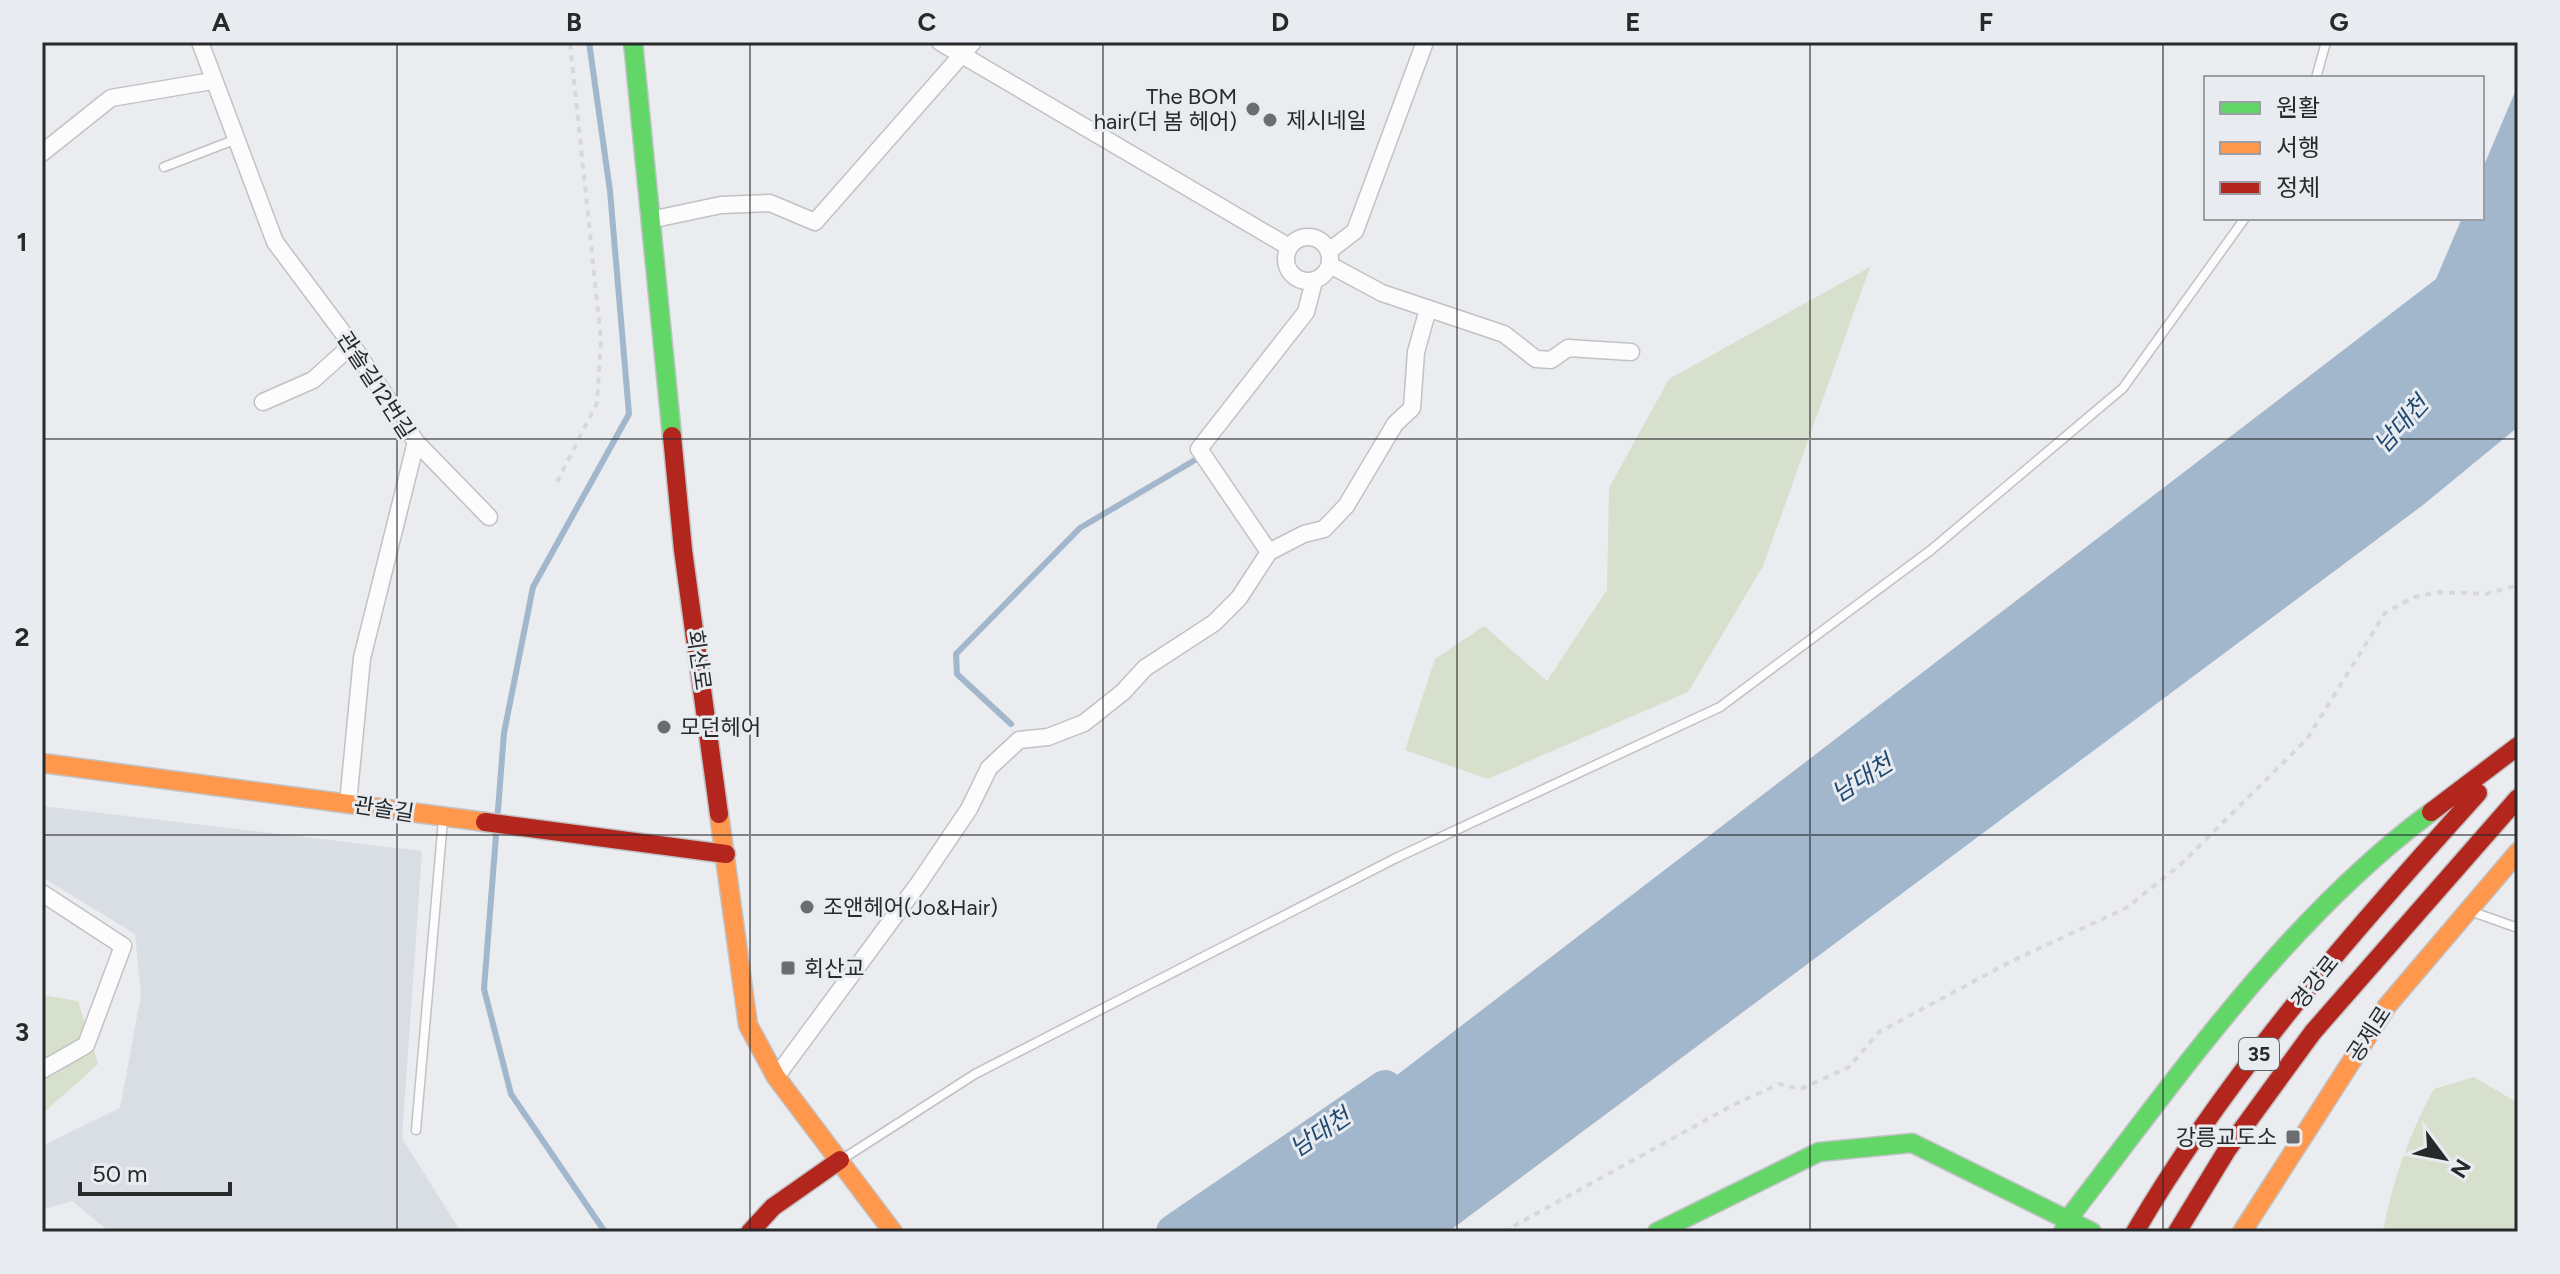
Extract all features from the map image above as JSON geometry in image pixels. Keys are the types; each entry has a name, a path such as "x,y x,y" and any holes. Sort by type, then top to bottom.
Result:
{"main road":[{"name":"회산로","path":"633,42 683,550 748,1025 776,1077 858,1181 893,1232"},
{"path":"2066,1226 2215,1028 2324,907 2414,824 2518,749"},
{"name":"경강로","path":"2135,1232 2209,1120 2381,899 2518,749"},
{"name":"관솔길","path":"42,763 348,803 443,819 726,854"},
{"name":"경강로","path":"2177,1232 2227,1150 2313,1032 2518,798"},
{"name":"공제로","path":"2242,1232 2387,1006 2518,852"},
{"path":"1657,1232 1819,1152 1912,1143 2066,1226 2092,1232"},
{"path":"750,1232 773,1207 840,1160"}],"street":[{"name":"관솔길12번길","path":"200,42 234,140 275,242 352,345 416,442 362,658 348,803"},
{"path":"940,42 1289,247"},
{"path":"650,220 721,205 770,203 815,222 973,42"},
{"path":"1269,552 1199,449 1306,312 1314,281 1355,231 1425,42"},
{"path":"42,153 111,98 212,81"},
{"path":"1289,247 1307,236 1320,240 1330,258 1382,293 1504,334 1536,359 1551,360 1568,348 1631,352"},
{"path":"1289,247 1288,269 1299,280 1314,281"},
{"path":"776,1077 919,883 969,809 989,768 1019,740 1048,737 1084,723 1123,692 1145,668 1214,623 1239,598 1269,552 1304,534 1324,529 1346,506 1395,424 1412,408 1416,352 1428,309"},
{"path":"263,402 313,380 352,345"},
{"path":"416,442 489,517"},
{"path":"42,893 123,946 86,1045 42,1070"}],"lane":[{"path":"2317,76 2326,42"},
{"path":"164,167 234,140"},
{"path":"840,1160 975,1074 1396,858 1720,707 1931,550 2123,388 2244,220"},
{"path":"416,1130 443,819"},
{"path":"2466,910 2518,928"}],"path":[{"path":"557,482 597,403 601,340 570,42"},
{"path":"1503,1232 1735,1104 1779,1084 1801,1089 1849,1067 1879,1032 2012,961 2126,908 2179,866 2307,739 2385,613 2414,597 2439,592 2486,594 2518,585"}],"shaded area":[{"path":"42,806 422,851 402,1138 461,1232 110,1232 72,1201 42,1210 42,1146 120,1108 141,995 135,934 42,877"}],"green space":[{"path":"1870,267 1763,566 1688,692 1488,779 1405,750 1435,659 1484,626 1547,681 1607,590 1609,488 1669,379"},
{"path":"42,995 78,1001 98,1064 42,1114"},
{"path":"2474,1077 2518,1103 2518,1232 2383,1232 2402,1159 2434,1089"}],"water":[{"path":"2518,85 2518,427 2423,505 1448,1232 1192,1232 2436,279 2461,220 2484,220 2484,165"}],"waterway":[{"path":"589,42 610,191 629,414 533,587 504,733 484,989 511,1094 605,1232"},
{"path":"1011,724 957,674 956,654 1080,528 1195,460"},
{"name":"남대천","path":"1174,1232 1385,1088"}],"traffic: fast":[{"path":"633,42 672,436"},
{"path":"2063,1232 2068,1219 2193,1057 2281,951 2378,855 2431,812"},
{"path":"1657,1232 1819,1152 1912,1143 2092,1232"}],"traffic: slow":[{"path":"42,763 485,822"},
{"path":"719,814 748,1025 776,1077 893,1232"},
{"path":"2242,1232 2387,1006 2518,852"}],"traffic: jam":[{"path":"672,436 683,550 719,814"},
{"path":"2431,812 2518,746"},
{"path":"2135,1232 2171,1173 2252,1059 2340,950 2478,793"},
{"path":"2177,1232 2227,1150 2313,1032 2518,798"},
{"path":"485,822 726,854"},
{"path":"750,1232 773,1207 840,1160"}],"place":[{"name":"The BOM hair(더 봄 헤어)","path":"1253,109"},
{"name":"제시네일","path":"1270,120"},
{"name":"모던헤어","path":"664,727"},
{"name":"조앤헤어(Jo&Hair)","path":"807,907"},
{"name":"회산교","path":"788,968"},
{"name":"강릉교도소","path":"2293,1137"}]}
